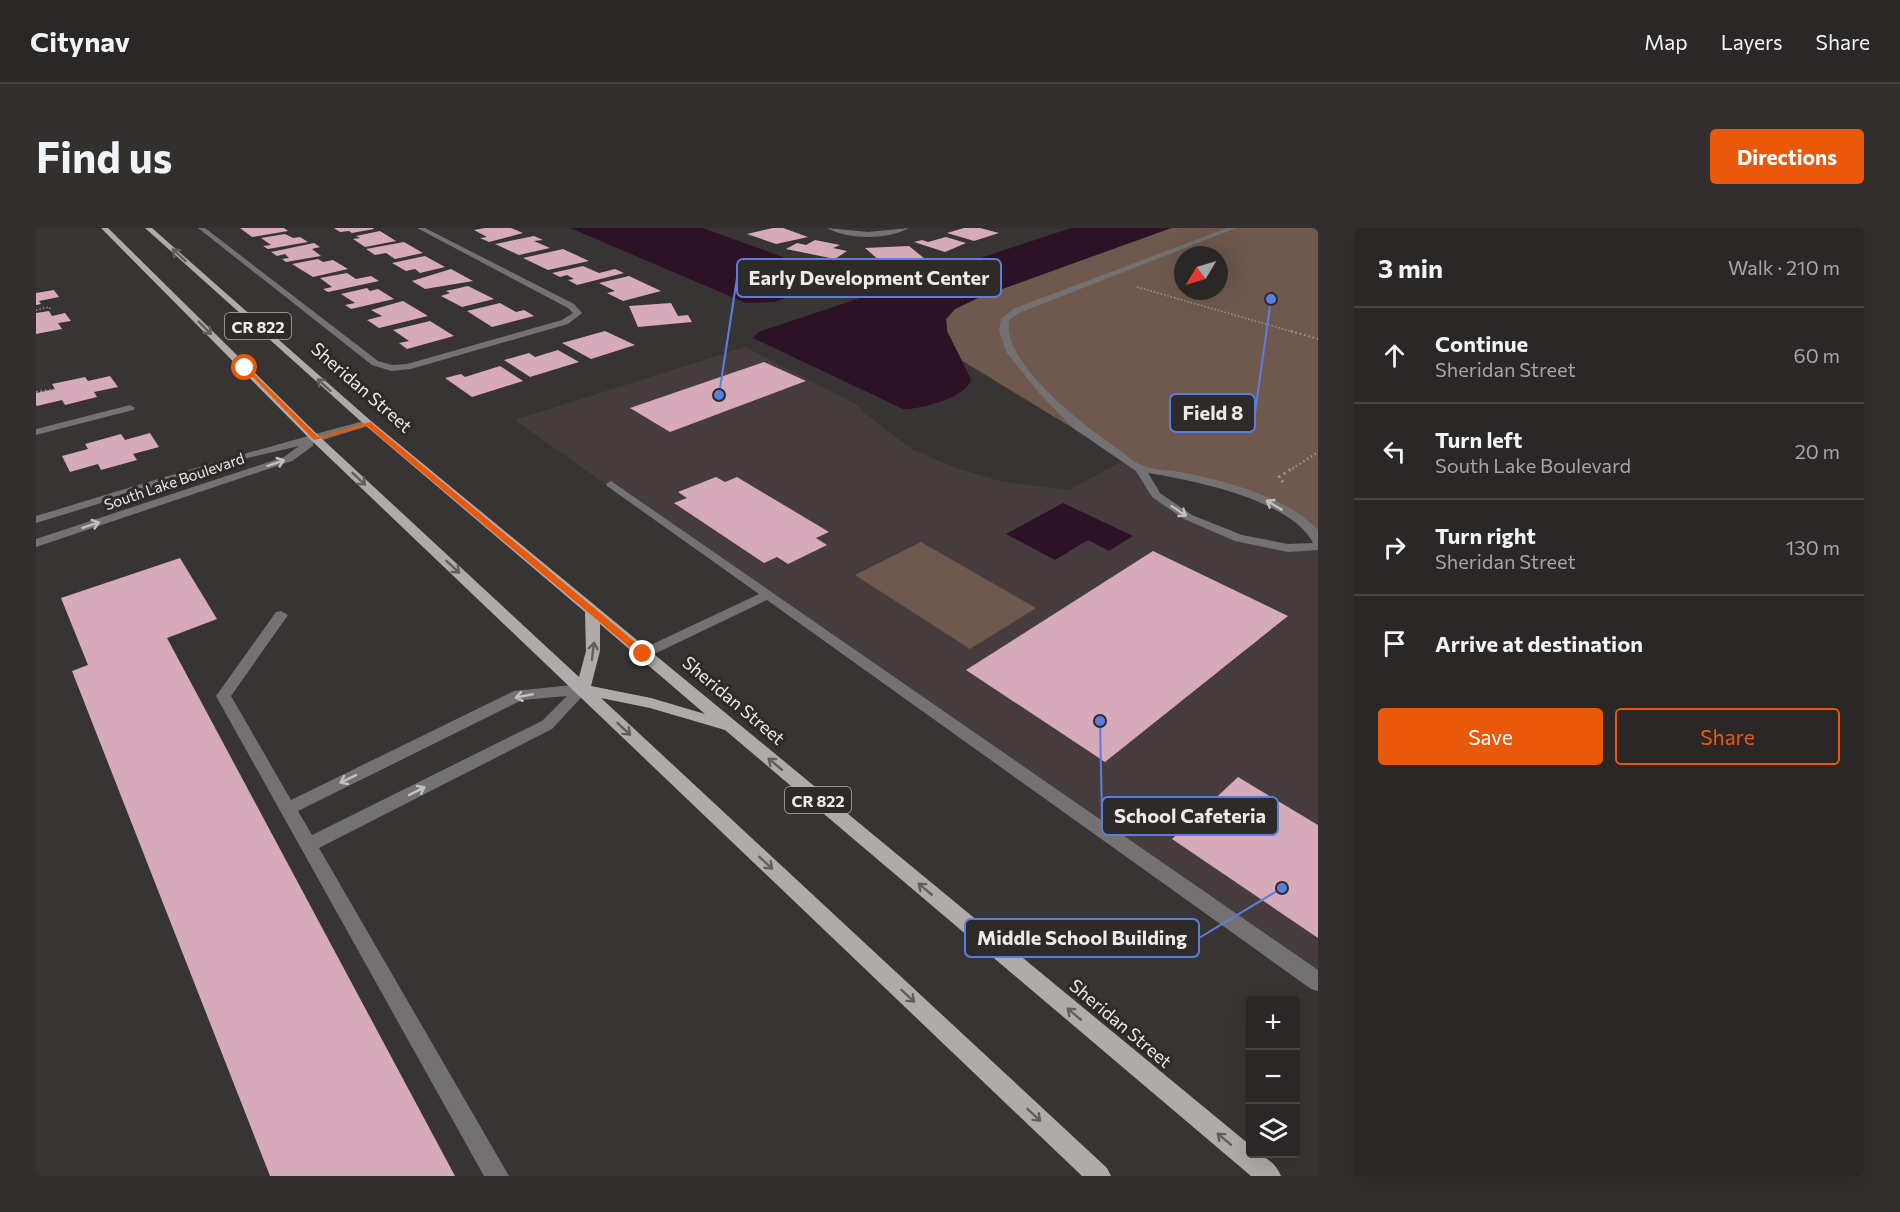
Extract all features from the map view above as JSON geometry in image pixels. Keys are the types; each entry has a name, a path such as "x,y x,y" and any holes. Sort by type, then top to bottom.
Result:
{"main road":[{"name":"CR 822","path":"104,228 316,439 1099,1176"},
{"name":"Sheridan Street","path":"148,228 368,423 1269,1176"},
{"path":"592,611 595,644 592,662 582,689 651,703 731,727"}],"street":[{"name":"Sheridan Street","path":"201,228 375,363 391,368 408,367 565,322 578,313 572,306 420,228"},
{"path":"830,228 865,236 883,235 906,228"},
{"path":"1140,469 1195,477 1267,500 1299,520 1316,535 1318,544 1288,548 1239,538 1188,517 1156,495 1140,469 1070,419 1042,391 1011,353 1003,331 1005,318 1016,311 1233,228"},
{"path":"36,432 130,408"},
{"name":"South Lake Boulevard","path":"36,520 245,456 316,439 368,423"},
{"name":"South Lake Boulevard","path":"36,543 288,459 316,439"},
{"path":"611,484 1318,982"},
{"path":"643,654 768,596"},
{"path":"281,615 223,696 497,1176"},
{"path":"289,808 519,695 582,689"},
{"path":"309,845 548,725 582,689"}],"path":[{"path":"1105,277 1318,339"},
{"path":"43,304 46,308"},
{"path":"36,310 49,307 51,310"},
{"path":"36,392 55,389"},
{"path":"1285,485 1279,477 1318,452"}],"shaded area":[{"path":"570,228 703,228 821,271 831,278 825,283 775,302 746,303"},
{"path":"1071,228 1171,228 980,297 955,309 946,319 947,331 971,379 962,391 942,401 903,409 753,338 758,332"},
{"path":"1171,228 1318,228 1318,541 1299,520 1231,487 1140,469 961,360 947,331 946,319 955,309 980,297"},
{"path":"745,347 857,405 911,449 956,468 1003,482 1069,490 1126,459 1140,469 1156,495 1188,517 1239,538 1288,548 1318,546 1318,989 515,420"},
{"path":"1063,503 1133,536 1109,551 1088,540 1055,560 1006,534"},
{"path":"921,542 1036,608 970,649 855,575"}],"building":[{"path":"240,228 284,228 288,231 252,237"},
{"path":"334,228 374,229 352,233 340,232"},
{"path":"511,228 523,233 489,242 480,238 487,237 474,230"},
{"path":"783,228 808,237 776,244 747,234"},
{"path":"964,228 980,228 999,233 974,241 947,233"},
{"path":"380,231 396,241 365,247 353,239 360,238 356,236"},
{"path":"285,234 293,238 300,237 308,242 268,249 263,246 271,245 261,238"},
{"path":"534,236 543,240 534,241 550,248 519,255 495,244"},
{"path":"946,237 966,243 945,252 914,242 922,240 928,242"},
{"path":"815,240 840,245 833,248 847,251 835,259 786,249 797,243 806,245"},
{"path":"404,242 423,253 395,259 386,253 375,255 366,249"},
{"path":"314,243 320,247 312,249 321,256 286,262 282,259 289,258 285,254 277,256 271,252"},
{"path":"909,246 925,259 880,261 865,248"},
{"path":"563,249 589,261 548,270 523,258"},
{"path":"425,256 445,267 420,273 415,269 406,271 392,263"},
{"path":"318,259 323,262 333,260 348,269 313,277 292,264"},
{"path":"583,266 599,273 615,269 624,273 577,285 568,280 574,279 567,275 560,277 552,273"},
{"path":"451,269 473,281 425,289 412,281"},
{"path":"347,273 356,279 371,276 379,281 328,292 323,289 332,287 320,278"},
{"path":"629,276 661,291 623,301 607,293 615,291 599,283"},
{"path":"468,286 494,299 462,307 441,296 450,293 446,291"},
{"path":"367,288 370,291 378,289 394,299 351,309 345,305 355,303 341,294"},
{"path":"54,290 59,297 39,301 41,304 36,305 36,293"},
{"path":"403,301 428,316 379,328 367,320 382,316 371,310"},
{"path":"500,303 516,312 524,310 534,316 492,327 467,311"},
{"path":"671,303 678,316 688,315 692,322 638,327 629,306"},
{"path":"49,311 52,316 65,313 71,321 58,323 62,329 36,334 36,313"},
{"path":"430,321 454,336 407,349 399,343 409,341 393,330"},
{"path":"605,331 635,345 591,359 562,343"},
{"path":"558,350 579,362 530,377 504,360 529,353 535,357"},
{"path":"764,362 806,381 670,432 630,408"},
{"path":"500,366 523,381 472,397 445,378 461,374 465,377"},
{"path":"110,376 118,387 94,392 97,397 65,405 62,400 36,405 36,393 55,389 52,384 85,377 88,381"},
{"path":"150,433 159,447 133,454 137,460 101,470 98,464 70,472 62,456 88,449 85,444 121,434 125,440"},
{"path":"716,477 725,482 737,477 829,532 816,538 827,545 788,564 777,557 764,563 674,503 687,498 678,492"},
{"path":"1153,551 1288,616 1105,762 966,670"},
{"path":"180,558 217,619 167,638 455,1176 270,1176 72,671 88,665 61,598"},
{"path":"1238,777 1318,825 1318,938 1172,839"}],"place":[{"name":"Field 8","path":"1271,299"},
{"name":"Early Development Center","path":"719,395"},
{"name":"School Cafeteria","path":"1100,721"},
{"name":"Middle School Building","path":"1282,888"}],"route":[{"path":"245,368 316,439 368,423 643,654"}]}
